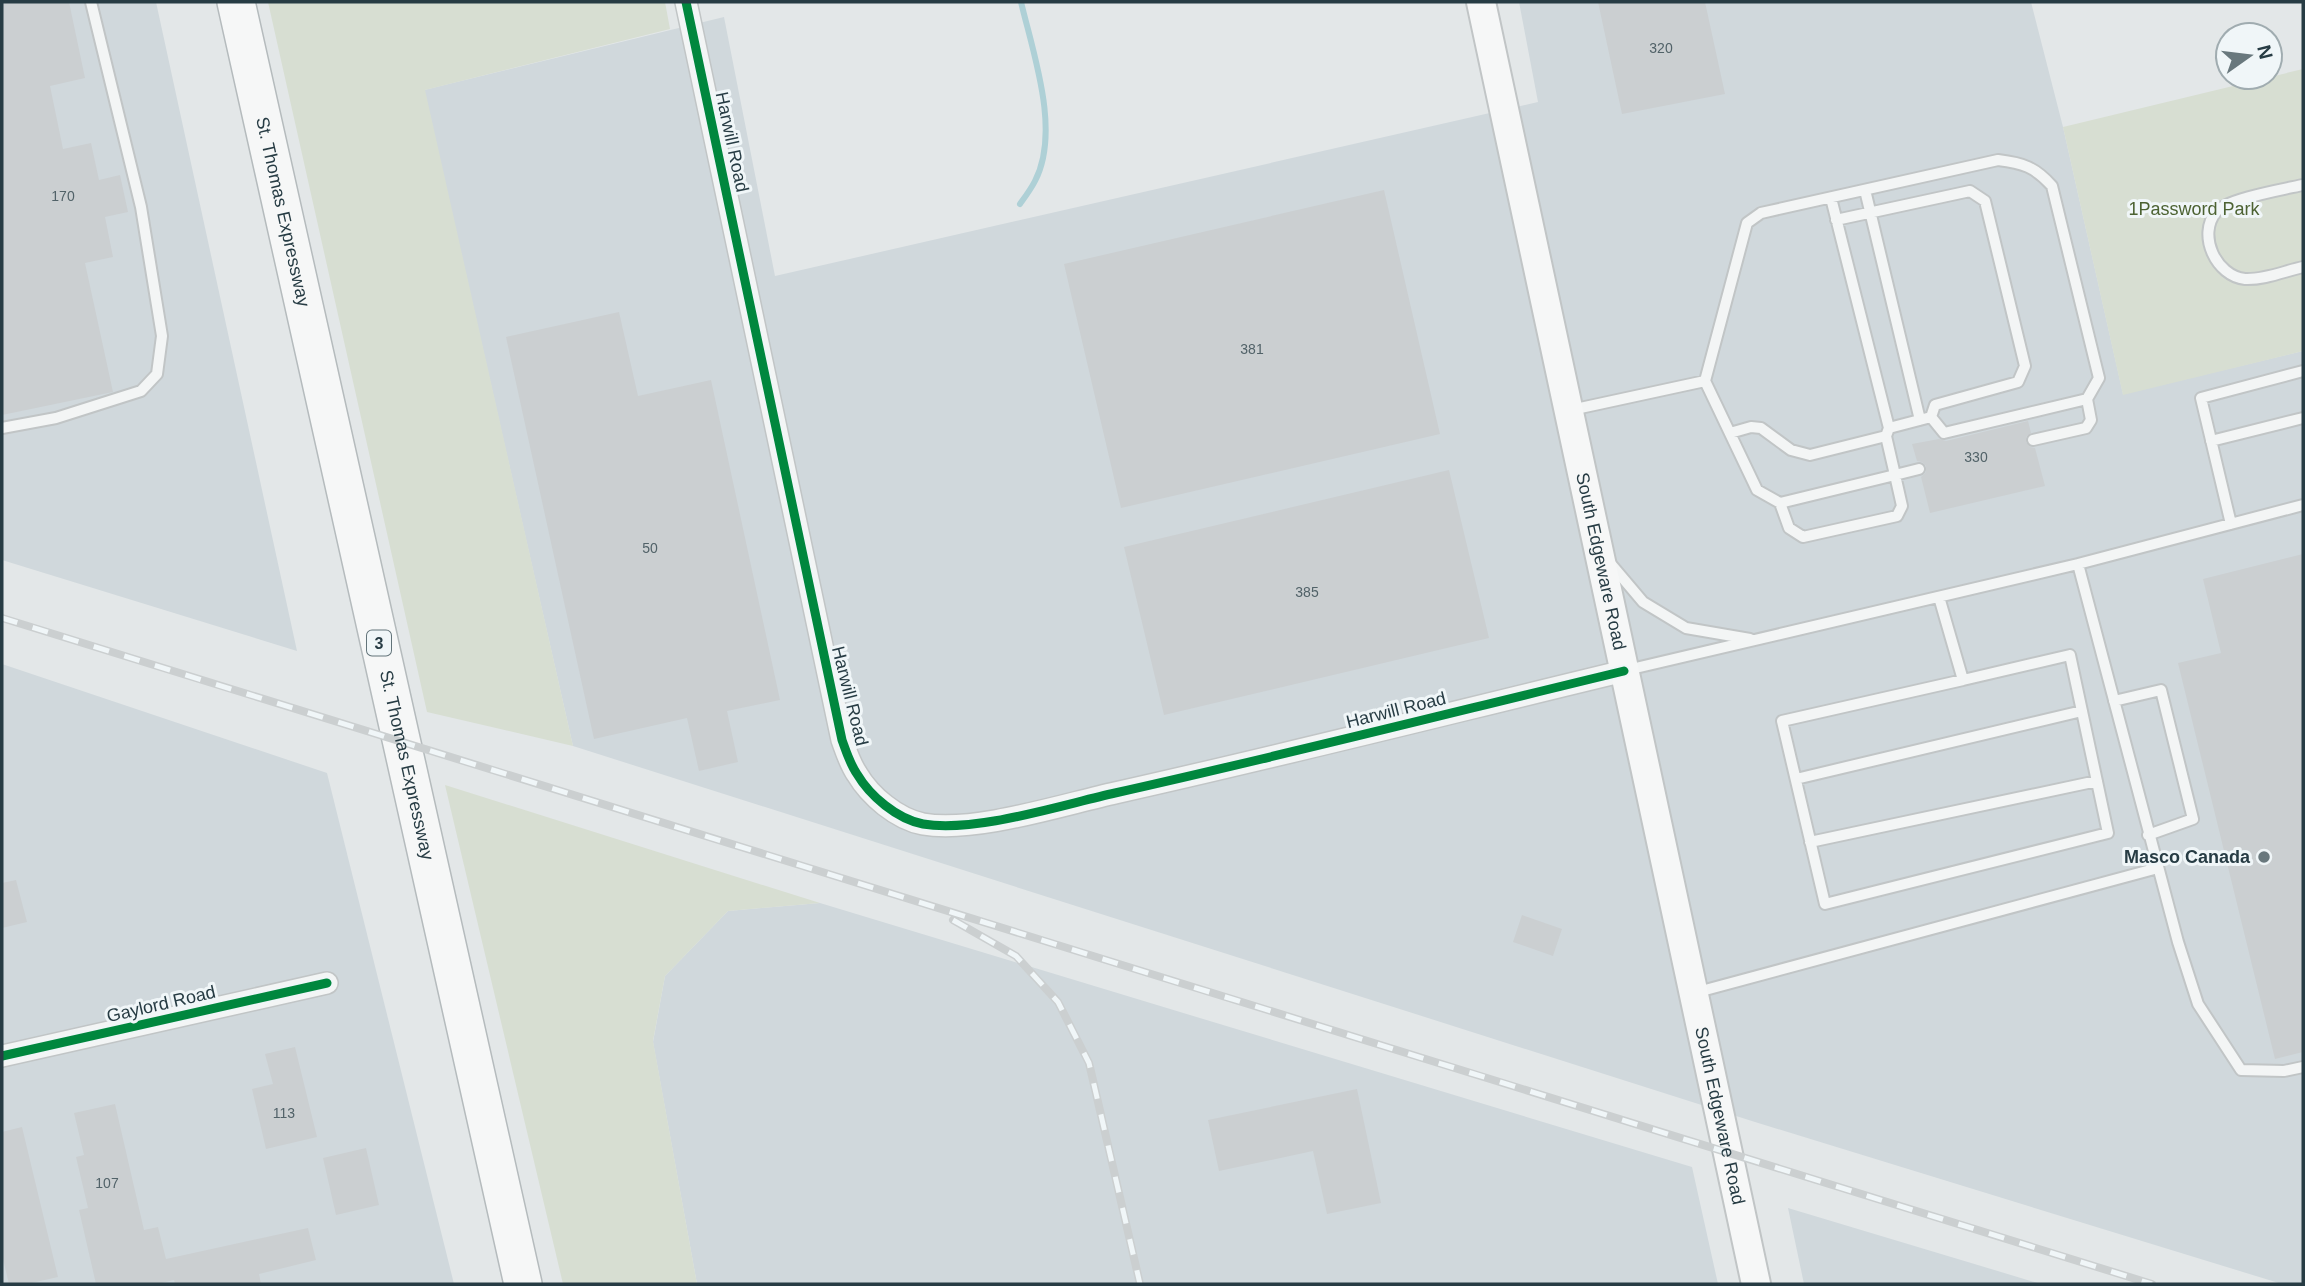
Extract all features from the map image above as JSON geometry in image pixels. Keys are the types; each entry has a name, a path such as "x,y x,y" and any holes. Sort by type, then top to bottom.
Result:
{"highway":[{"name":"St. Thomas Expressway","path":"236,2 523,1284"}],"main road":[{"name":"South Edgeware Road","path":"1480,2 1756,1284"}],"street":[{"name":"Harwill Road","path":"686,2 842,740 857,774 876,797 897,814 920,823 948,826 985,822 1198,774 1624,671"},
{"name":"Gaylord Road","path":"2,1056 327,983"}],"lane":[{"path":"2,428 56,418 141,391 157,374 162,336 143,220 91,2"},
{"path":"1831,198 1902,506 1896,516 1804,537 1790,528 1780,503 1757,490 1705,381 1747,223 1761,213 1998,160 2019,162 2039,172 2052,186 2099,378 2087,399 2091,420 2086,428 2033,440"},
{"path":"2303,185 2230,203 2216,212 2208,237 2218,264 2242,279 2303,267"},
{"path":"1865,190 1925,419 1944,433 2087,399"},
{"path":"1730,433 1751,427 1761,428 1791,450 1810,455 1925,419 1936,405 2018,382 2025,366 1985,201 1970,191 1836,220"},
{"path":"2231,524 2201,398 2303,371"},
{"path":"1568,411 1705,381"},
{"path":"2211,441 2303,418"},
{"path":"1780,503 1919,469"},
{"path":"1624,671 2078,564 2303,505"},
{"path":"1598,549 1643,602 1686,628 1756,640"},
{"path":"2078,564 2148,835 2198,1004 2241,1070 2284,1071 2303,1067"},
{"path":"1939,597 1963,680"},
{"path":"2070,655 2082,711 2108,833 1825,904 1782,722 2070,655"},
{"path":"2114,701 2161,691 2193,819 2148,835"},
{"path":"1796,779 2082,711"},
{"path":"1810,842 2097,781"},
{"path":"1693,993 2158,868"}],"shaded area":[{"path":"2,2 156,2 297,651 2,560"},
{"path":"1519,2 2031,2 2063,127 2123,394 2303,351 2303,1284 2282,1284 1755,1122 573,746 424,90 724,17 775,276 1538,102"},
{"path":"2,664 327,773 454,1284 2,1284"},
{"path":"820,903 1692,1167 1718,1284 697,1284 653,1042 665,976 728,911"},
{"path":"1788,1208 2041,1284 1804,1284"}],"green space":[{"path":"268,2 665,2 670,29 425,90 573,746 427,712"},
{"name":"1Password Park","path":"2303,69 2303,351 2123,395 2063,127 2214,91 2284,91 2284,74"},
{"path":"445,785 820,903 728,911 665,976 653,1041 697,1284 563,1284"}],"building":[{"path":"2,2 69,2 85,78 50,86 63,149 91,143 99,180 120,175 128,212 105,217 113,257 85,263 113,392 2,415"},
{"path":"1598,2 1705,2 1725,94 1622,114"},
{"path":"1384,190 1440,434 1121,508 1064,264"},
{"path":"619,312 638,396 711,380 780,700 727,711 738,762 699,771 687,718 594,739 506,337"},
{"path":"2028,421 2031,433 2026,437 2026,442 2035,448 2045,486 1930,513 1921,477 1926,472 1926,466 1917,461 1912,444 1939,439 1946,441"},
{"path":"1449,470 1489,638 1164,715 1124,547"},
{"name":"Masco Canada","path":"2303,554 2303,1052 2275,1059 2178,663 2221,653 2203,579"},
{"path":"16,880 27,922 2,928 2,883"},
{"path":"1522,915 1562,929 1553,956 1513,942"},
{"path":"295,1047 317,1137 266,1149 252,1089 273,1084 265,1054"},
{"path":"1357,1089 1381,1203 1327,1214 1313,1151 1219,1171 1208,1120"},
{"path":"115,1104 144,1230 158,1227 166,1259 308,1228 316,1260 259,1274 261,1284 175,1284 174,1280 157,1284 96,1284 79,1210 88,1208 76,1157 84,1155 74,1113"},
{"path":"22,1127 58,1277 27,1284 9,1284 2,1255 2,1132"},
{"path":"366,1148 379,1205 336,1215 323,1158"}],"waterway":[{"path":"1020,204 1035,181 1042,161 1045,139 1045,116 1038,68 1021,2"}],"railway":[{"path":"2,618 2152,1284"},
{"path":"953,920 1016,956 1058,1002 1089,1063 1140,1284"}],"cycle path":[{"path":"686,2 842,740 857,774 869,790 894,812 923,824 944,826 992,821 1242,764 1624,671"},
{"path":"2,1056 327,983"}],"place":[{"name":"Masco Canada","path":"2264,857"}]}
